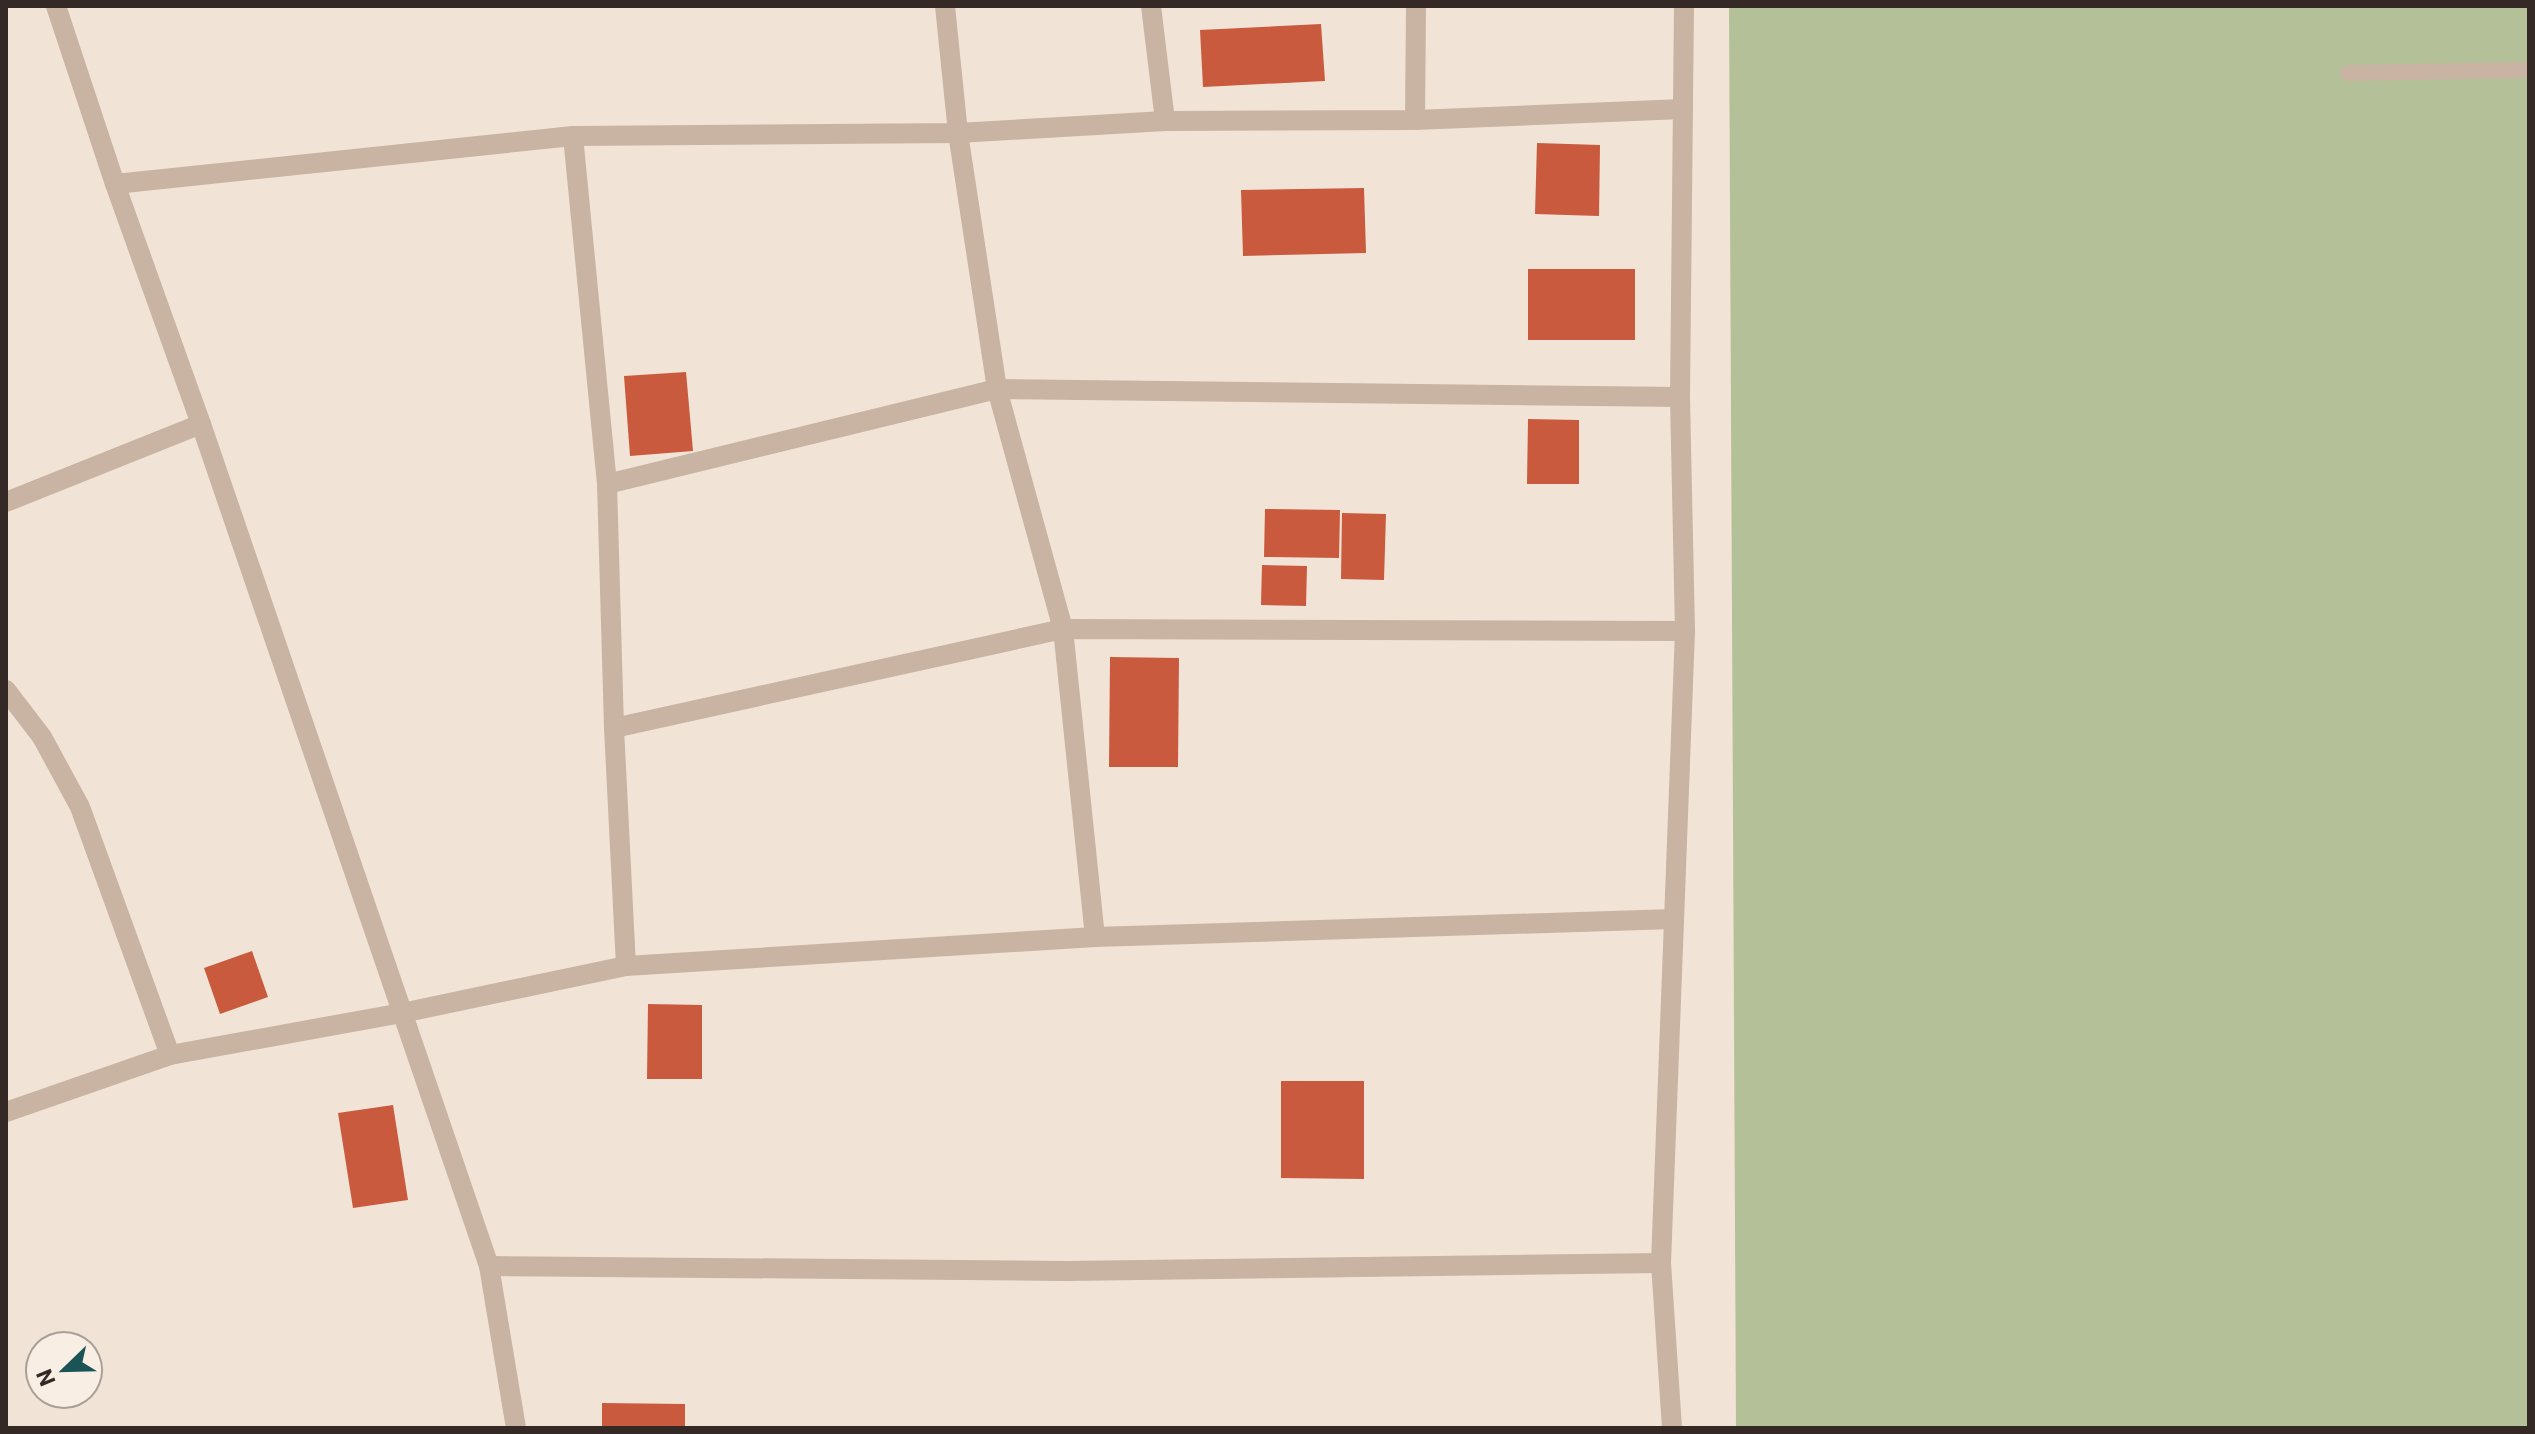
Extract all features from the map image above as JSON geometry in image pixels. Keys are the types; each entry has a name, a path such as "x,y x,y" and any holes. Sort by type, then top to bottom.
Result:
{"street":[{"path":"56,6 489,1266 516,1428"},
{"path":"945,6 958,133 997,389 1063,629 1095,937"},
{"path":"1151,6 1165,121"},
{"path":"1415,120 1416,6"},
{"path":"1672,1428 1661,1263 1685,631 1680,397 1684,6"},
{"path":"115,184 573,136 958,133 1165,121 1415,120 1683,109"},
{"path":"573,136 607,484 614,728 626,966"},
{"path":"607,484 997,389 1680,397"},
{"path":"6,502 201,424"},
{"path":"614,728 1063,629 1685,631"},
{"path":"6,690 42,737 80,807 170,1055"},
{"path":"6,1112 170,1055 402,1013 626,966 1095,937 1674,919"},
{"path":"489,1266 1066,1271 1661,1263"}],"lane":[{"path":"2348,73 2529,70"}],"green space":[{"path":"1729,6 2529,6 2529,1428 1736,1428"}],"building":[{"path":"1321,24 1325,81 1203,87 1200,30"},
{"path":"1537,143 1600,145 1599,216 1535,214"},
{"path":"1364,188 1366,253 1243,256 1241,190"},
{"path":"1528,269 1635,269 1635,340 1528,340"},
{"path":"686,372 693,451 630,456 624,376"},
{"path":"1528,419 1579,420 1579,484 1527,484"},
{"path":"1265,509 1340,510 1339,558 1264,557"},
{"path":"1342,513 1386,514 1384,580 1341,579"},
{"path":"1262,565 1307,566 1306,606 1261,605"},
{"path":"1110,657 1179,658 1178,767 1109,767"},
{"path":"252,951 268,997 220,1014 204,968"},
{"path":"648,1004 702,1005 702,1079 647,1079"},
{"path":"1281,1081 1364,1081 1364,1179 1281,1178"},
{"path":"393,1105 408,1200 353,1208 338,1113"},
{"path":"602,1403 685,1404 685,1428 602,1428"}]}
